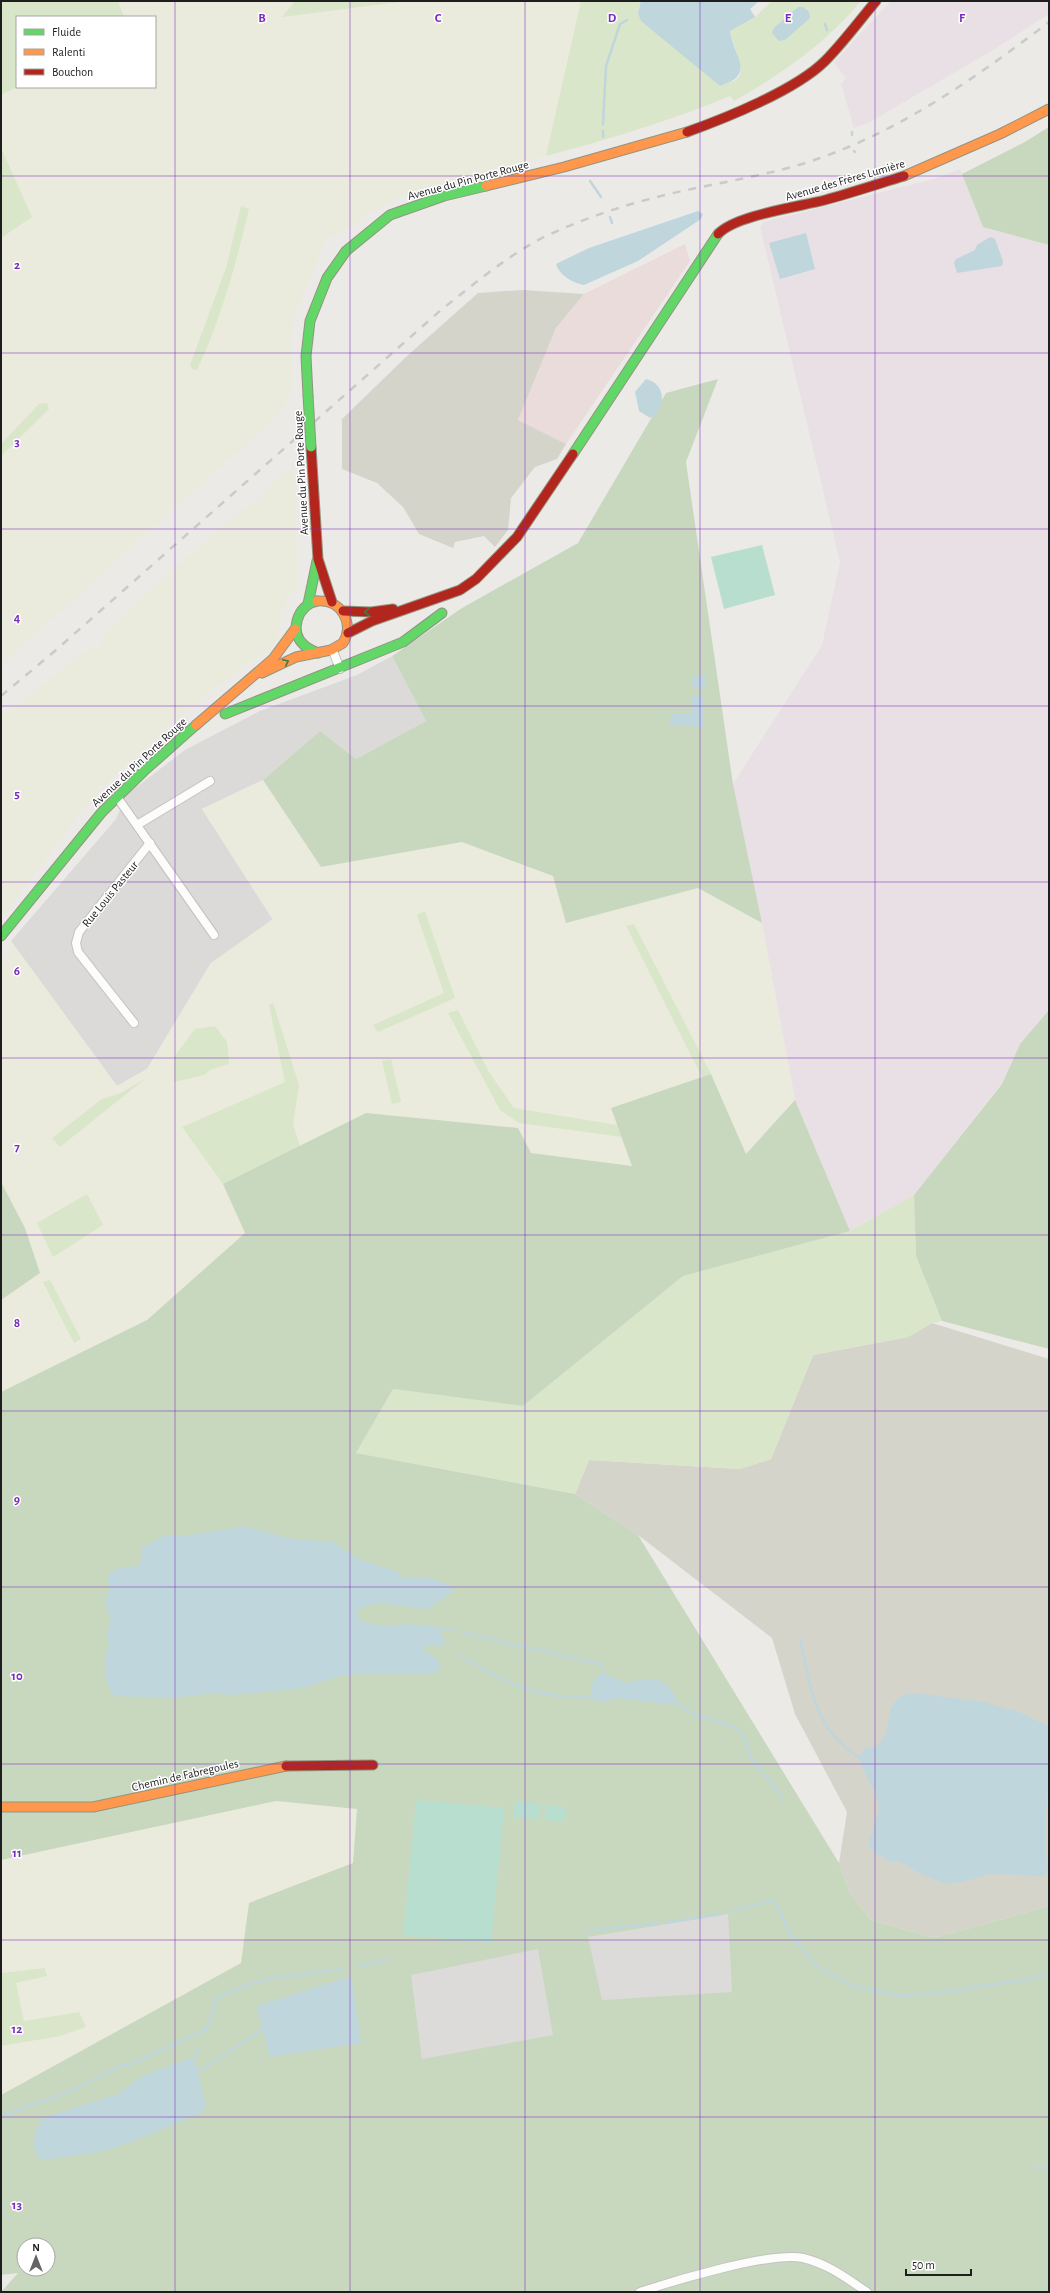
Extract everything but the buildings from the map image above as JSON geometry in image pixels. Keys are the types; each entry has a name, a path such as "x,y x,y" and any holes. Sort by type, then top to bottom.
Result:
{"main road":[{"name":"Avenue du Pin Porte Rouge","path":"332,602 318,559 306,356 310,321 328,278 346,251 390,215 444,196 564,167 682,134 720,120 791,85 824,62 876,1"},
{"name":"Avenue des Frères Lumière","path":"419,606 448,596 473,582 517,537 720,233 732,225 908,175 1000,134 1049,109"},
{"name":"Avenue du Pin Porte Rouge","path":"308,604 318,559"},
{"path":"319,600 332,602 343,611 347,619 348,633 343,642 332,651 318,653 303,645 295,629 297,617 308,604 319,600"},
{"path":"343,611 371,612 419,606"},
{"path":"348,633 372,622 419,606"},
{"path":"225,714 340,669 402,642 442,613"},
{"name":"Avenue du Pin Porte Rouge","path":"2,934 73,846 117,797 197,724 256,676 285,646 295,629"},
{"name":"Avenue du Pin Porte Rouge","path":"256,676 302,655 318,653"},
{"name":"Chemin de Fabregoules","path":"1,1807 93,1807 279,1766 373,1764"}],"street":[{"path":"332,651 340,669"},
{"path":"137,825 210,781"},
{"path":"117,797 214,935"},
{"name":"Rue Louis Pasteur","path":"134,1023 78,952 76,943 79,932 150,843"},
{"path":"640,2292 672,2281 771,2259 802,2257 830,2266 867,2292"}],"shaded area":[{"path":"1,1 623,1 599,142 410,192 372,211 350,228 326,239 294,317 290,338 292,392 280,413 1,665"},
{"path":"891,1 1049,1 1049,14 998,47 870,122 854,128 841,84 846,78 834,62"},
{"path":"960,169 983,227 1049,245 1049,1010 1020,1044 1002,1083 914,1195 850,1231 795,1100 762,923 733,784 822,645 840,562 760,227 764,222 937,178"},
{"path":"685,244 690,261 566,444 518,420 556,328 584,294"},
{"path":"523,290 584,294 556,328 518,420 566,444 557,459 535,467 511,498 508,530 495,547 484,536 455,542 453,548 419,534 403,507 377,483 342,469 342,419 407,356 478,293"},
{"path":"294,467 298,588 286,601 281,613 277,639 270,649 243,666 166,728 110,779 109,784 99,786 99,792 83,809 1,919 1,715 27,697 86,650 98,647 106,631 244,508 260,499 279,477"},
{"path":"392,656 426,721 356,759 320,731 263,780 202,809 273,920 211,963 147,1069 117,1086 11,941 116,819 125,798 130,792 185,750 260,711 357,675"},
{"path":"263,780 321,867 462,842 553,876 566,923 698,888 762,923 795,1100 746,1154 632,1166 531,1153 223,1184 246,1233 147,1320 1,1392 1,1300 40,1273 25,1228 1,1182 1,965 9,955 11,941 117,1086 147,1069 211,963 273,919 202,809"},
{"path":"932,1323 1049,1359 1049,1906 934,1938 871,1920 850,1893 839,1863 847,1812 795,1714 772,1638 638,1535 575,1494 589,1460 740,1469 771,1459 813,1355 908,1337"},
{"path":"276,1801 357,1809 353,1863 249,1903 241,1963 1,2095 1,2046 60,2036 86,2027 79,2012 24,2021 16,1982 47,1975 45,1968 1,1973 1,1860"},
{"path":"728,1914 732,1992 602,2000 588,1937"},
{"path":"538,1949 553,2035 422,2059 411,1975"}],"green space":[{"path":"1,1 118,1 124,16 16,16 16,88 1,95"},
{"path":"295,1 407,1 282,17"},
{"path":"581,1 641,1 638,13 720,86 737,79 741,72 730,31 755,17 772,1 861,1 833,31 802,57 752,91 734,101 730,96 685,114 639,129 546,156"},
{"path":"1049,127 1049,245 983,227 962,174 1023,143"},
{"path":"1,148 32,217 1,238"},
{"path":"241,206 249,209 239,250 221,311 197,370 192,369 190,365 226,268"},
{"path":"718,379 686,462 733,784 762,923 698,888 566,923 553,876 462,842 321,867 263,780 320,731 356,759 426,721 392,656 462,608 578,543 666,393"},
{"path":"47,403 49,409 1,456 1,444 39,404"},
{"path":"762,545 775,595 724,609 711,557"},
{"path":"425,911 455,998 378,1032 373,1025 444,993 417,915"},
{"path":"634,924 711,1074 702,1077 626,926"},
{"path":"273,1003 299,1085 293,1124 300,1146 223,1184 182,1127 285,1082 269,1005"},
{"path":"458,1010 489,1072 514,1108 617,1125 622,1137 519,1123 500,1110 448,1013"},
{"path":"1049,1010 1049,1349 942,1321 916,1256 914,1195 1002,1084 1020,1044"},
{"path":"215,1026 227,1042 229,1064 210,1070 204,1075 174,1082 174,1057 195,1029"},
{"path":"391,1059 401,1102 392,1104 382,1061"},
{"path":"711,1074 746,1154 795,1100 850,1231 683,1276 523,1406 393,1389 356,1453 575,1494 638,1535 839,1863 850,1893 871,1920 934,1938 1049,1906 1049,2292 1,2292 16,2275 16,2277 56,2277 56,2237 16,2237 16,2273 1,2275 1,2095 241,1963 249,1903 353,1863 357,1809 276,1801 1,1860 1,1392 147,1320 245,1233 223,1184 366,1113 518,1128 531,1153 632,1166 611,1108"},
{"path":"146,1078 60,1147 52,1138 102,1099 121,1093"},
{"path":"1,1182 25,1228 40,1273 1,1300"},
{"path":"87,1194 103,1225 53,1257 37,1223"},
{"path":"914,1195 916,1256 942,1321 932,1323 908,1337 813,1355 771,1459 740,1469 589,1460 575,1494 356,1453 393,1389 523,1406 683,1276 850,1231"},
{"path":"50,1280 81,1339 74,1343 43,1282"},
{"path":"416,1800 504,1808 491,1943 403,1935"},
{"path":"515,1801 541,1804 539,1819 513,1817"},
{"path":"546,1805 566,1807 565,1822 544,1820"},
{"path":"45,1968 47,1976 16,1983 24,2021 79,2012 86,2027 60,2036 1,2046 1,1973"}],"water":[{"path":"641,1 759,1 750,9 755,17 730,31 732,41 739,58 740,71 737,76 731,81 720,86 641,21 638,13"},
{"path":"798,7 803,7 809,12 810,18 785,40 779,41 772,33 773,29"},
{"path":"698,211 703,214 701,219 638,261 584,285 563,275 556,264 589,248"},
{"path":"806,233 815,269 780,279 769,243"},
{"path":"990,237 995,239 1003,261 1002,266 957,273 954,263 956,259 975,250 977,245"},
{"path":"646,379 658,386 662,397 659,409 650,418 639,411 635,392"},
{"path":"693,675 706,676 705,689 692,688"},
{"path":"692,695 704,695 703,727 670,725 671,713 691,714"},
{"path":"245,1526 287,1538 332,1542 361,1560 398,1572 401,1577 430,1578 453,1587 452,1592 428,1609 382,1604 365,1607 357,1611 358,1619 367,1623 377,1625 418,1625 438,1628 445,1641 441,1646 426,1645 423,1650 439,1662 440,1670 432,1674 357,1674 340,1676 304,1688 233,1695 212,1693 174,1698 115,1696 109,1689 105,1658 109,1645 106,1632 109,1626 110,1616 106,1606 106,1601 110,1591 108,1580 109,1573 121,1567 139,1566 142,1558 142,1548 165,1535 189,1535"},
{"path":"605,1675 618,1679 627,1684 635,1681 650,1679 657,1680 669,1687 677,1702 673,1705 617,1698 606,1702 597,1702 592,1698 592,1684 597,1676"},
{"path":"913,1693 985,1702 1007,1710 1015,1710 1048,1726 1049,1771 1046,1814 1046,1857 1048,1871 1043,1876 991,1874 961,1882 945,1884 917,1872 899,1861 889,1861 874,1852 868,1844 876,1820 878,1801 859,1758 864,1749 879,1744 884,1738 887,1731 891,1708 895,1702 902,1696"},
{"path":"351,1976 361,2043 270,2057 257,2006"},
{"path":"191,2058 196,2066 206,2107 201,2113 131,2142 95,2153 42,2160 38,2156 35,2150 34,2139 43,2118 118,2094 142,2076"}],"waterway":[{"path":"603,124 606,66 620,24 627,20"},
{"path":"825,24 827,30"},
{"path":"603,131 603,137"},
{"path":"590,181 601,197"},
{"path":"610,217 612,223"},
{"path":"438,1628 454,1631"},
{"path":"463,1633 601,1664 605,1677"},
{"path":"800,1639 812,1692 824,1721 845,1747 861,1759"},
{"path":"457,1654 498,1677 526,1689 556,1696 584,1698 594,1696"},
{"path":"674,1701 693,1714 733,1727 742,1733 751,1758 783,1798"},
{"path":"731,1911 771,1901 776,1904 791,1935 817,1966 852,1985 900,1996 930,1994 1049,1976"},
{"path":"664,1923 721,1914"},
{"path":"587,1931 658,1923"},
{"path":"358,1967 391,1959"},
{"path":"1,2116 71,2091 120,2066 134,2063 203,2031 210,2024 216,1999 230,1991 261,1981 344,1969"},
{"path":"195,2074 265,2028"},
{"path":"193,2064 199,2048"},
{"path":"1033,2166 1049,2166"}],"railway":[{"path":"1,696 56,650 441,310 517,253 544,237 558,231 585,220 642,201 800,165 851,146 882,132 940,99 995,62 1049,22"}],"traffic: fast":[{"path":"308,395 306,356 310,321 327,278 346,251 390,215 444,196 486,186"},
{"path":"573,454 718,234"},
{"path":"308,395 311,447"},
{"path":"308,604 317,561"},
{"path":"317,601 304,608 300,613 296,626 299,640 309,649 318,653"},
{"path":"225,714 403,642 442,613"},
{"path":"1,936 102,812 144,771 196,725"}],"traffic: slow":[{"path":"904,176 1000,134 1049,109"},
{"path":"486,186 564,167 687,132"},
{"path":"262,673 296,657 331,650 343,643 347,628 344,614 333,604 326,601 317,601"},
{"path":"196,725 273,659 295,629"},
{"path":"1,1807 93,1807 286,1766"}],"traffic: jam":[{"path":"687,132 740,111 779,93 812,72 838,47 876,1"},
{"path":"718,234 727,227 768,212 825,200 904,176"},
{"path":"311,447 318,559 332,602"},
{"path":"348,633 372,621 460,590 476,579 517,537 573,454"},
{"path":"343,611 371,612 393,609"},
{"path":"286,1766 373,1765"}]}
